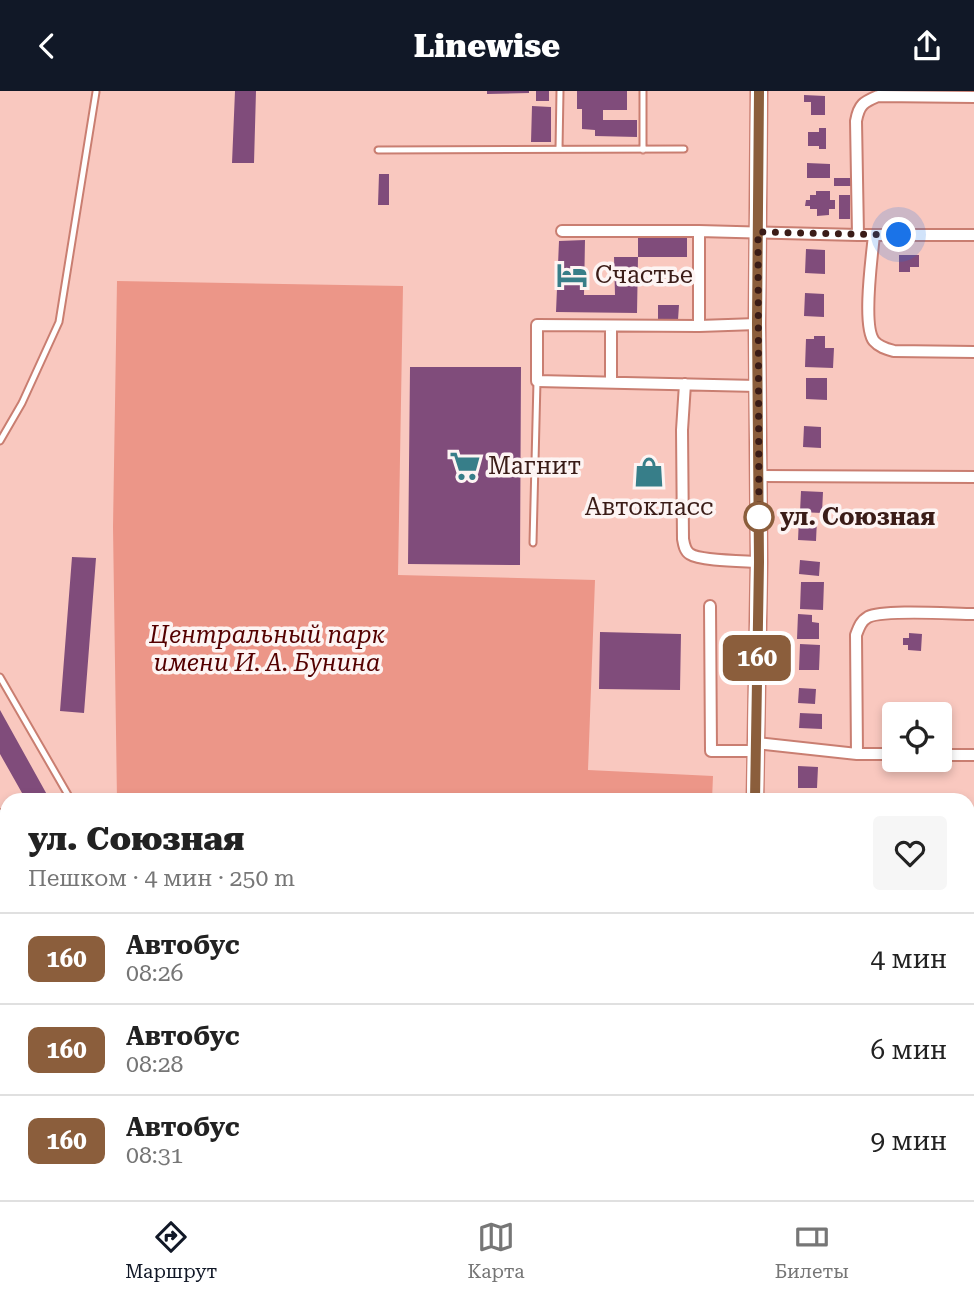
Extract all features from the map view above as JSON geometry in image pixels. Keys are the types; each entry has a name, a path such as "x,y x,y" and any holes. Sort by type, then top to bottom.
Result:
{"main road":[{"path":"755,793 759,562 759,91"}],"street":[{"path":"858,235 856,121 864,101 878,96 974,97"},
{"path":"562,231 974,235"},
{"path":"608,231 609,244"},
{"path":"699,231 699,326"},
{"path":"874,235 868,317 874,342 894,351 974,352"},
{"path":"757,324 537,325 537,381 757,386"},
{"path":"611,326 611,382"},
{"path":"685,384 682,444 685,550 692,557 759,562"},
{"path":"759,476 974,477"},
{"path":"710,606 711,751 755,747 882,754"},
{"path":"857,754 856,635 865,618 883,613 974,614"},
{"path":"952,755 974,755"}],"lane":[{"path":"559,149 560,91"},
{"path":"643,91 643,150"},
{"path":"0,441 22,403 59,322 96,92"},
{"path":"378,150 684,149"},
{"path":"533,543 537,381"},
{"path":"0,677 67,793"},
{"path":"0,694 7,690"}],"green space":[{"name":"Центральный парк имени И. А. Бунина","path":"117,281 403,286 398,575 595,580 588,770 713,776 712,793 117,793 113,527"}],"building":[{"path":"235,91 256,91 254,163 232,163"},
{"path":"487,91 529,91 529,93 487,94"},
{"path":"536,91 549,91 549,101 536,101"},
{"path":"577,91 627,91 627,110 603,110 603,120 637,120 637,137 595,136 595,130 582,129 582,109 577,109"},
{"path":"804,95 825,96 825,115 811,115 811,102 804,102"},
{"path":"532,106 551,107 551,142 531,142"},
{"path":"819,128 826,128 826,149 808,146 808,132 819,132"},
{"path":"807,163 830,164 830,178 807,178"},
{"path":"379,174 389,174 389,205 378,205"},
{"path":"834,178 851,178 851,186 834,186"},
{"path":"816,191 830,191 830,200 835,200 835,209 829,209 829,215 817,216 817,209 805,206 806,200 810,200 810,195 816,195"},
{"path":"839,195 850,195 850,219 839,219"},
{"path":"638,234 687,234 687,257 638,257"},
{"path":"585,240 584,295 615,295 614,257 638,257 637,313 556,312 559,241"},
{"path":"806,249 825,250 825,274 805,273"},
{"path":"899,255 919,255 919,267 910,267 910,272 899,272"},
{"path":"805,293 824,294 824,317 804,316"},
{"path":"658,305 679,305 678,320 658,320"},
{"path":"814,336 825,336 825,348 834,348 833,368 805,367 806,339 814,339"},
{"name":"Магнит","path":"410,367 521,367 520,565 408,564"},
{"path":"806,378 827,378 827,400 806,399"},
{"path":"804,426 821,427 821,448 803,447"},
{"path":"801,491 823,492 822,513 800,512"},
{"path":"799,518 817,519 816,541 798,540"},
{"path":"72,557 96,558 84,713 60,711"},
{"path":"800,560 820,562 819,576 799,574"},
{"path":"801,582 824,582 823,610 800,609"},
{"path":"798,614 812,615 812,622 819,623 819,639 797,639"},
{"path":"600,632 681,634 680,690 599,689"},
{"path":"909,633 922,634 921,651 908,650 908,645 903,645 903,638 909,638"},
{"path":"800,644 820,645 819,670 799,670"},
{"path":"799,688 816,689 815,704 798,703"},
{"path":"0,710 46,793 22,793 0,754"},
{"path":"800,713 822,714 822,729 799,728"},
{"path":"798,766 818,767 817,788 798,788"}],"bus line":[{"name":"160","path":"755,793 759,562 759,91"}],"place":[{"name":"Счастье","path":"572,275"},
{"name":"Магнит","path":"465,466"},
{"name":"Автокласс","path":"649,472"},
{"name":"ул. Союзная","path":"759,517"}],"route":[{"path":"759,517 758,232 899,235"}]}
